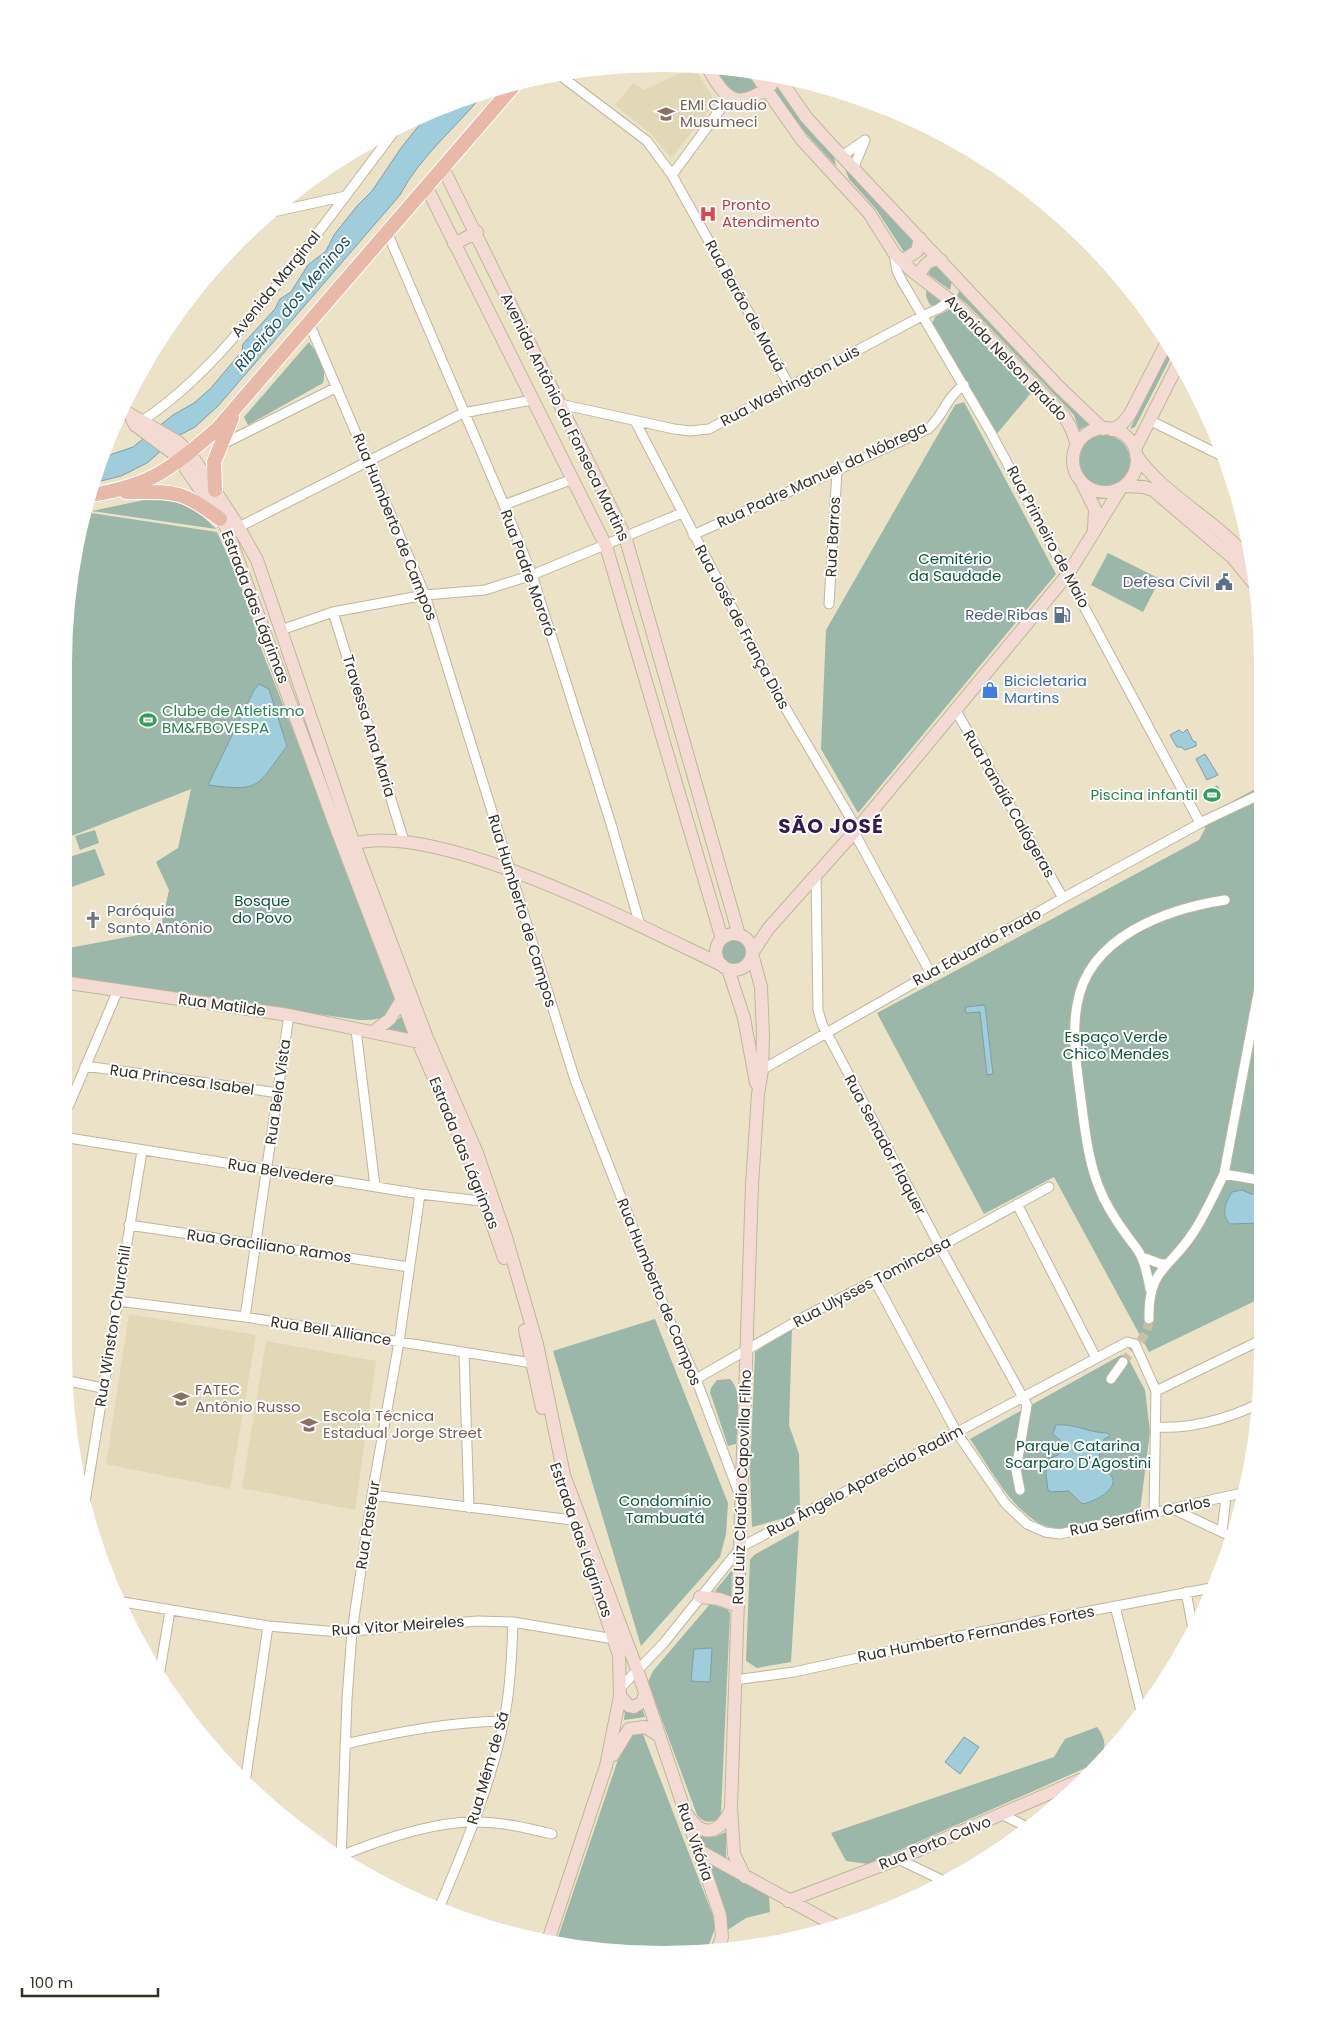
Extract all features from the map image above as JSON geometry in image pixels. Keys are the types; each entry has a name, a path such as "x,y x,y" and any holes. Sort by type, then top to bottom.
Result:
{"main road":[{"path":"98,493 145,482 185,457 218,428 506,94"},
{"path":"215,490 213,470 220,446 238,405"},
{"path":"105,492 176,493 199,503 220,519"}],"street":[{"path":"712,75 717,83 737,100 749,100 773,83"},
{"name":"Rua Barão de Mauá","path":"567,81 647,142 672,175 789,385"},
{"name":"Avenida Nelson Braido","path":"760,81 802,140 870,213 898,257 919,276 951,300 1064,416 1077,445"},
{"name":"Avenida Nelson Braido","path":"784,85 806,118 1058,386 1107,429"},
{"path":"672,175 730,96"},
{"path":"843,183 842,156 865,140 854,168"},
{"name":"Avenida Marginal","path":"136,421 178,394 214,360 257,311 387,142"},
{"name":"Avenida Antônio da Fonseca Martins","path":"443,168 477,232 625,536 741,936"},
{"name":"Avenida Antônio da Fonseca Martins","path":"426,186 606,546 721,941"},
{"path":"286,209 346,196"},
{"name":"Rua Padre Mororó","path":"387,232 532,575 608,814 640,925"},
{"path":"454,244 477,232"},
{"path":"898,257 916,251 920,238"},
{"name":"Rua Primeiro de Maio","path":"898,257 897,271 964,385 1068,574 1200,823"},
{"path":"919,276 926,264 936,259 941,260"},
{"path":"951,300 957,287 956,276"},
{"name":"Rua Washington Luis","path":"560,404 635,421 690,430 709,429 789,385 938,309 951,300"},
{"name":"Rua Humberto de Campos","path":"309,322 425,596 579,1089 669,1319 696,1379 740,1498"},
{"path":"1094,532 1095,510 1073,464 1077,445 1089,433 1122,424 1130,414 1163,349"},
{"path":"349,846 382,840 404,841 510,869 640,925 725,967 737,970 744,967 768,928 856,831 1068,574 1122,487 1135,472 1135,452 1175,369"},
{"name":"Rua Padre Manuel da Nóbrega","path":"692,534 928,429 939,418 954,392 964,385"},
{"path":"220,446 337,387"},
{"path":"239,527 463,413 532,400"},
{"path":"1149,420 1216,453"},
{"name":"Estrada das Lágrimas","path":"136,421 173,446 215,490 239,527 257,560 349,846 402,999 477,1153 489,1202 520,1282 537,1364 555,1470 638,1672 658,1735"},
{"name":"Rua José de França Dias","path":"635,421 692,534 776,692 856,831 930,972"},
{"path":"1107,429 1127,438 1152,475 1222,532 1244,555"},
{"name":"Estrada das Lágrimas","path":"185,457 220,519 242,566 424,1043"},
{"name":"Rua Barros","path":"829,604 837,471"},
{"path":"504,505 573,478"},
{"path":"1082,482 1100,492 1122,487 1144,487 1153,490 1233,558 1247,576"},
{"path":"281,630 333,612 425,596 485,590 532,575 682,513"},
{"name":"Travessa Ana Maria","path":"333,612 404,841"},
{"name":"Rua Pandiá Calógeras","path":"955,709 1063,898"},
{"name":"Rua Eduardo Prado","path":"759,1072 930,972 1063,898 1200,823 1254,797"},
{"name":"Rua Senador Flaquer","path":"816,874 818,1010 825,1033 1023,1398"},
{"path":"1149,1319 1150,1289 1142,1256 1116,1220 1098,1184 1079,1086 1074,1036 1077,1003 1082,986 1094,967 1127,933 1160,916 1186,908 1225,900"},
{"path":"675,943 696,948 721,941 728,936 754,935 768,928"},
{"path":"741,936 750,943 753,954"},
{"path":"721,941 716,954 725,967"},
{"name":"Rua Luiz Claúdio Capovilla Filho","path":"745,1877 734,1854 732,1807 741,1547 740,1498 759,1072 763,1035 761,987 753,954"},
{"name":"Rua Luiz Claúdio Capovilla Filho","path":"725,967 759,1072"},
{"name":"Rua Matilde","path":"72,983 289,1015 424,1043"},
{"path":"72,1097 118,990"},
{"path":"373,1032 390,1019 402,999"},
{"name":"Rua Bela Vista","path":"246,1316 289,1015"},
{"path":"1150,1289 1167,1264 1194,1231 1224,1174 1254,1015"},
{"path":"356,1030 375,1186"},
{"path":"748,1039 763,1035"},
{"path":"1250,1037 1254,1038"},
{"name":"Rua Princesa Isabel","path":"85,1066 279,1094"},
{"name":"Rua Belvedere","path":"72,1139 420,1194 489,1202"},
{"name":"Rua Winston Churchill","path":"88,1485 142,1151"},
{"path":"1224,1174 1254,1179"},
{"name":"Rua Ulysses Tomincasa","path":"696,1379 746,1350 1049,1187"},
{"name":"Rua Pasteur","path":"340,1849 352,1632 372,1495 399,1342 420,1194"},
{"path":"1017,1204 1096,1358"},
{"name":"Rua Graciliano Ramos","path":"129,1225 409,1267"},
{"path":"1142,1256 1161,1264 1167,1264"},
{"name":"Rua Serafim Carlos","path":"875,1281 957,1433 1005,1503 1027,1524 1045,1532 1060,1534 1175,1510 1237,1494"},
{"name":"Rua Bell Alliance","path":"118,1301 246,1316 537,1364"},
{"name":"Rua Ângelo Aparecido Radim","path":"621,1691 741,1547 1126,1342 1135,1344 1156,1391"},
{"path":"1154,1514 1157,1427 1156,1391 1254,1343"},
{"path":"464,1353 469,1508"},
{"path":"1111,1379 1123,1362"},
{"path":"73,1382 102,1388"},
{"path":"1020,1490 1016,1470 1027,1405 1023,1398"},
{"path":"1157,1427 1183,1427 1207,1422 1252,1406"},
{"path":"372,1495 576,1521"},
{"path":"1226,1497 1226,1534"},
{"path":"1175,1510 1226,1534"},
{"name":"Estrada das Lágrimas","path":"550,1934 606,1766 621,1691 619,1654 576,1521"},
{"name":"Rua Humberto Fernandes Fortes","path":"735,1680 794,1672 949,1638 1207,1589"},
{"path":"1186,1592 1191,1621"},
{"path":"700,1597 719,1599 738,1606"},
{"name":"Rua Vitor Meireles","path":"127,1603 268,1626 352,1632 452,1622 513,1622 614,1639"},
{"path":"1115,1606 1139,1704"},
{"path":"161,1665 170,1611"},
{"name":"Rua Mém de Sá","path":"441,1902 474,1822 503,1721 513,1622"},
{"path":"247,1773 268,1626"},
{"path":"621,1691 629,1706 634,1708 642,1702 645,1694"},
{"path":"345,1744 410,1730 477,1722 503,1721"},
{"path":"606,1766 629,1729 645,1727 658,1735"},
{"name":"Rua Vitória","path":"658,1735 720,1915 722,1937 720,1942"},
{"name":"Rua Porto Calvo","path":"788,1901 898,1859 1066,1786"},
{"path":"684,1811 698,1827 713,1830 720,1828 732,1807"},
{"path":"1003,1815 1021,1824"},
{"path":"347,1854 370,1843 407,1833 474,1822 509,1824 552,1834"},
{"path":"698,1850 828,1922"},
{"path":"898,1859 938,1878"}],"shaded area":[{"name":"EMI Claudio Musumeci","path":"681,73 698,74 716,102 671,158 650,133 615,105 633,83 644,90"},
{"name":"FATEC Antônio Russo","path":"129,1314 256,1335 230,1489 106,1464"},
{"name":"Escola Técnica Estadual Jorge Street","path":"266,1341 376,1361 355,1510 242,1488"}],"green space":[{"path":"717,76 754,80 757,84 755,90 742,95 727,89"},
{"path":"778,84 779,90 834,157 836,166 800,127 775,91 774,87"},
{"path":"845,169 917,242 906,255 876,209 849,179"},
{"path":"937,265 952,281 950,290 928,274 931,268"},
{"path":"928,287 945,300 933,307 927,298 926,292"},
{"path":"959,291 966,295 1091,423 1079,430 1074,415 967,304 957,296"},
{"path":"950,309 1031,393 995,436 932,324 935,317"},
{"path":"309,342 323,366 323,383 248,425 244,417"},
{"path":"1167,354 1170,359 1135,427 1130,429"},
{"name":"Cemitério da Saudade","path":"964,402 1056,574 858,813 821,749 826,630 955,405"},
{"path":"1104,435 1118,439 1126,447 1130,461 1126,475 1118,483 1104,487 1090,483 1082,475 1078,461 1082,447 1090,439"},
{"path":"163,496 192,508 216,529 93,511"},
{"name":"Bosque do Povo","path":"92,513 217,532 243,589 262,651 398,999 387,1014 378,1019 359,1020 72,978 72,947 160,931 169,890 156,862 178,848 191,789 72,836 72,664 74,625 84,548"},
{"path":"1108,553 1160,579 1143,612 1091,585"},
{"name":"Espaço Verde Chico Mendes","path":"1254,790 1254,1301 1149,1352 1054,1177 984,1214 877,1013 1199,840 1205,829 1205,816"},
{"path":"95,830 99,843 80,850 75,836"},
{"path":"95,849 105,875 72,887 72,856"},
{"path":"734,938 744,942 748,952 744,962 734,966 724,962 720,952 724,942"},
{"path":"403,1015 411,1035 385,1031"},
{"name":"Condomínio Tambuatá","path":"655,1319 728,1503 726,1534 720,1557 641,1646 553,1351"},
{"path":"792,1328 789,1425 799,1454 800,1510 788,1517 752,1527 750,1473 755,1352"},
{"name":"Parque Catarina Scarparo D'Agostini","path":"1121,1355 1128,1358 1145,1390 1150,1432 1140,1510 1092,1523 1062,1528 1047,1526 1034,1520 1008,1496 970,1439"},
{"path":"730,1379 737,1393 739,1410 736,1444 728,1446 710,1392 717,1380"},
{"path":"799,1530 791,1662 757,1668 746,1661 750,1560 754,1555"},
{"path":"732,1570 731,1597 715,1591"},
{"path":"710,1604 727,1609 730,1613 721,1813 720,1818 710,1822 702,1820 697,1815 648,1682 653,1671"},
{"path":"642,1709 645,1717 624,1720 625,1710"},
{"path":"1097,1727 1104,1739 1104,1748 1084,1768 868,1864 846,1861 831,1833 1054,1757 1065,1739"},
{"path":"641,1729 713,1916 715,1928 709,1943 664,1946 625,1944 558,1936 627,1733"},
{"path":"726,1832 726,1860 707,1849 698,1835 715,1837"},
{"path":"707,1861 769,1896 770,1912 746,1918 726,1931 723,1904"}],"water":[{"name":"Ribeirão dos Meninos","path":"476,103 428,155 400,195 218,406 195,427 178,436 147,463 121,476 102,481 111,455 133,447 173,415 194,403 211,388 242,351 243,344 275,309 280,299 291,292 308,265 326,251 334,235 357,206 372,191 419,125"},
{"path":"259,684 269,689 287,746 263,778 256,784 239,788 208,785 254,690"},
{"path":"1187,729 1193,741 1196,742 1196,746 1185,750 1177,747 1170,735 1179,730 1183,733"},
{"path":"1205,754 1218,775 1207,780 1196,759"},
{"name":"Piscina infantil","path":"1217,786 1221,792 1210,799 1207,792"},
{"path":"985,1005 993,1074 987,1075 980,1012 966,1013 965,1007"},
{"path":"1242,1190 1254,1194 1254,1223 1230,1224 1227,1220 1225,1208 1232,1192"},
{"path":"1056,1425 1069,1425 1107,1433 1110,1436 1104,1439 1104,1451 1100,1453 1099,1461 1111,1475 1113,1482 1112,1487 1103,1495 1082,1504 1069,1491 1052,1492 1048,1490 1046,1474 1048,1459 1058,1455 1064,1448 1060,1440 1053,1434"},
{"path":"712,1648 710,1682 691,1681 694,1649"},
{"path":"964,1737 979,1747 960,1774 945,1762"}],"tunnel":[{"path":"1123,1362 1143,1337 1149,1319"}],"place":[{"name":"EMI Claudio Musumeci","path":"666,114"},
{"name":"Pronto Atendimento","path":"708,214"},
{"name":"Defesa Cívil","path":"1224,582"},
{"name":"Rede Ribas","path":"1062,615"},
{"name":"Bicicletaria Martins","path":"990,690"},
{"name":"Clube de Atletismo BM&FBOVESPA","path":"148,720"},
{"name":"Piscina infantil","path":"1212,795"},
{"name":"Paróquia Santo Antônio","path":"93,920"},
{"name":"FATEC Antônio Russo","path":"181,1399"},
{"name":"Escola Técnica Estadual Jorge Street","path":"309,1425"}],"district":[{"name":"SÃO JOSÉ","path":"831,826"}]}
